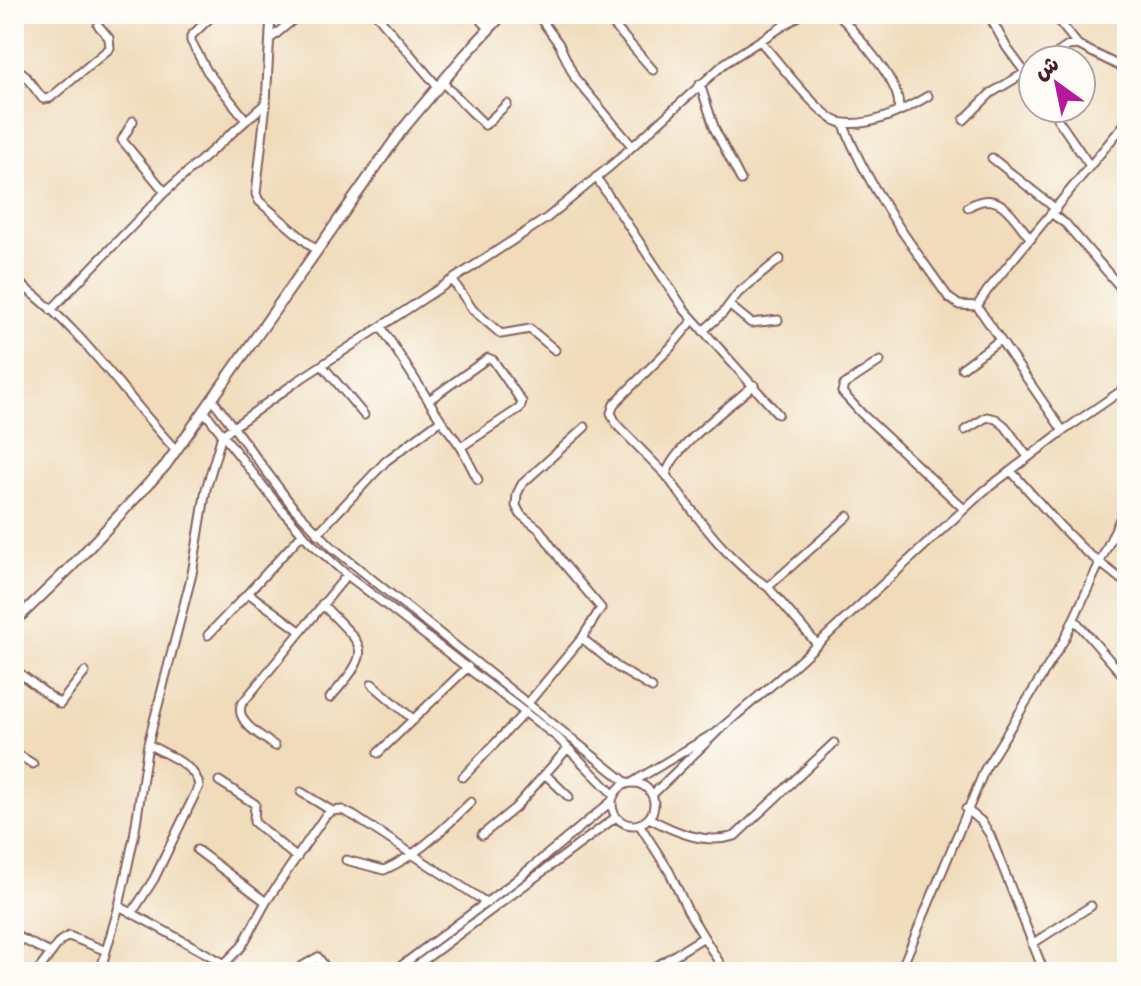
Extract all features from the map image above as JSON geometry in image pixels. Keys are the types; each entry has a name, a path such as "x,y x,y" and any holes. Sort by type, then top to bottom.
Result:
{"street":[{"path":"214,14 191,36 191,41 207,71 246,120"},
{"path":"271,14 266,103 256,194 259,201 316,250"},
{"path":"270,39 300,14"},
{"path":"376,14 440,85 485,125 507,104"},
{"path":"475,14 489,28"},
{"path":"14,622 71,567 176,450 402,130 503,14"},
{"path":"537,14 559,44 575,78 632,146"},
{"path":"604,14 653,70"},
{"path":"100,972 119,906 134,837 148,744 192,574 206,489 222,435 322,365 547,218 725,63 802,14"},
{"path":"839,14 893,84 900,103 898,110"},
{"path":"992,14 990,17 1007,48 1017,58"},
{"path":"1053,14 1077,44"},
{"path":"14,69 23,73 43,99 50,98 110,48 109,38 98,25"},
{"path":"761,42 815,104 836,121 869,121 910,107 928,96"},
{"path":"1097,55 1127,70"},
{"path":"964,120 991,93 1017,78"},
{"path":"700,84 715,130 741,180"},
{"path":"51,310 165,192 266,103"},
{"path":"133,121 122,140 165,192"},
{"path":"977,306 1127,121"},
{"path":"843,123 863,168 893,221 949,298 959,305 977,306"},
{"path":"1061,124 1090,166"},
{"path":"992,158 1054,211 1127,295"},
{"path":"596,177 693,320 778,414"},
{"path":"968,207 982,198 992,199 1002,205 1031,239"},
{"path":"703,331 738,293 780,259"},
{"path":"14,279 51,310 94,354 176,450"},
{"path":"453,281 473,310 501,334 530,329 555,350"},
{"path":"14,296 23,286"},
{"path":"729,305 751,323 778,320"},
{"path":"977,306 1063,431"},
{"path":"693,320 670,348 614,404 611,413 617,425 666,475 702,524 752,576 768,587 816,643"},
{"path":"382,328 461,447 478,480"},
{"path":"962,368 1000,340"},
{"path":"429,400 488,358 493,360 519,395 522,402 520,408 461,447"},
{"path":"880,361 844,385 842,392 964,509"},
{"path":"322,365 364,415"},
{"path":"666,475 668,464 691,439 754,385"},
{"path":"652,795 702,750 719,730 964,509 1028,457 1127,387"},
{"path":"204,411 310,542 347,575 568,748 613,798 616,817 627,824 639,824 649,818 654,807 652,795 644,786 630,783 318,534 260,465 213,400"},
{"path":"965,430 987,417 996,419 1028,457"},
{"path":"310,542 386,461 441,420"},
{"path":"529,702 582,638 601,608 563,563 549,541 521,515 516,506 517,494 522,484 585,427"},
{"path":"251,472 260,465"},
{"path":"1011,471 1085,551 1127,584"},
{"path":"900,972 985,769 1074,619 1127,504"},
{"path":"768,587 848,516"},
{"path":"208,635 302,534"},
{"path":"275,746 248,725 239,711 251,691 347,575"},
{"path":"248,593 300,631"},
{"path":"322,604 355,639 361,652 361,659 351,674 330,698"},
{"path":"1074,619 1127,680"},
{"path":"582,638 617,667 652,688"},
{"path":"378,753 468,667"},
{"path":"14,669 60,704 85,672"},
{"path":"372,684 414,720"},
{"path":"463,777 525,712"},
{"path":"393,972 487,903 630,783 719,730"},
{"path":"649,818 681,835 735,836 834,743"},
{"path":"132,913 154,879 199,786 197,775 148,744"},
{"path":"482,835 515,808 568,748"},
{"path":"14,752 33,764"},
{"path":"546,775 569,797"},
{"path":"219,781 255,804 254,822 297,858"},
{"path":"301,792 332,811"},
{"path":"346,860 384,870 414,855 471,802"},
{"path":"966,809 981,821 990,835 1044,972"},
{"path":"225,963 242,946 266,902 325,816 332,811 342,810 354,816 487,903"},
{"path":"408,972 616,817"},
{"path":"639,824 725,972"},
{"path":"197,850 266,902"},
{"path":"119,906 240,972"},
{"path":"1032,944 1091,906"},
{"path":"14,935 50,953"},
{"path":"37,972 60,941 72,935 104,950"},
{"path":"647,972 704,937"},
{"path":"292,972 318,957 329,972"}]}
